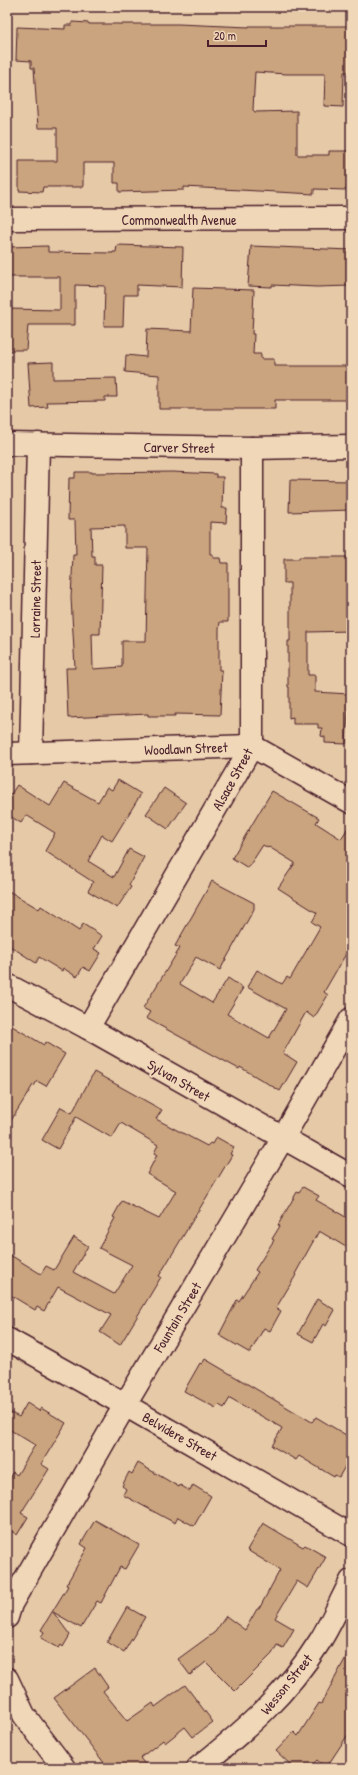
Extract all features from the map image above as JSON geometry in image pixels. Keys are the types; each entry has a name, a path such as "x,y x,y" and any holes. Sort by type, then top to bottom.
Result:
{"street":[{"name":"Commonwealth Avenue","path":"7,219 351,218"},
{"name":"Carver Street","path":"7,444 252,448 351,446"},
{"name":"Lorraine Street","path":"31,753 38,444"},
{"name":"Alsace Street","path":"88,1028 252,746 252,448"},
{"name":"Woodlawn Street","path":"7,754 252,746"},
{"path":"252,746 351,802"},
{"name":"Sylvan Street","path":"7,985 88,1028 351,1176"},
{"name":"Fountain Street","path":"7,1616 11,1604 125,1405 351,1020"},
{"name":"Belvidere Street","path":"7,1339 351,1535"},
{"name":"Wesson Street","path":"198,1768 262,1714 286,1688 321,1640 351,1581"},
{"path":"7,1679 24,1714 64,1768"}],"building":[{"path":"72,22 89,24 178,24 249,27 351,26 351,72 344,72 343,107 324,106 325,74 255,72 253,110 255,112 297,111 297,155 329,155 329,151 351,151 351,185 347,185 347,190 314,189 314,194 184,187 184,190 119,192 119,183 114,183 114,163 83,163 83,187 43,187 42,192 19,191 19,161 57,161 57,128 38,128 34,68 31,68 31,61 16,60 17,27 65,29 65,25 72,25"},
{"path":"117,245 183,247 182,287 137,285 137,295 124,295 123,326 104,326 105,286 75,285 75,325 28,325 26,350 7,350 7,309 60,310 60,277 7,277 7,247 48,246 48,252 113,253 116,252"},
{"path":"251,246 351,250 351,286 248,286"},
{"path":"193,288 254,290 252,334 254,334 253,354 261,354 261,359 274,359 274,366 351,366 351,400 275,400 275,409 159,409 159,375 125,372 126,355 146,357 147,329 191,331"},
{"path":"53,362 53,379 116,378 117,397 105,397 105,401 47,402 48,407 31,408 28,363"},
{"path":"75,472 172,472 216,474 216,477 223,477 222,508 227,508 226,523 210,522 210,554 213,554 213,558 220,558 221,563 228,563 228,622 220,622 219,629 219,670 222,670 220,715 175,714 175,716 148,716 148,714 68,718 66,668 75,668 71,598 73,555 76,555 75,520 68,520 69,478 75,478","holes":["125,526 125,548 148,548 146,641 122,641 122,667 93,669 92,634 100,634 102,565 95,565 95,556 92,556 91,527"]},
{"path":"290,480 351,481 351,510 289,512"},
{"path":"299,557 351,557 351,631 308,632 308,675 315,675 315,692 349,694 346,744 325,743 325,737 321,736 322,728 318,728 318,724 293,724 293,717 289,718 288,641 290,641 290,583 284,583 284,559 299,559"},
{"path":"118,780 141,794 112,841 102,835 88,861 114,877 129,849 144,857 129,885 131,887 117,908 88,891 93,882 45,851 55,833 26,815 21,823 7,814 7,800 17,785 50,806 64,783 98,802 107,787 112,790"},
{"path":"164,788 186,803 168,829 146,814"},
{"path":"272,791 319,818 316,823 341,839 351,823 351,939 345,950 347,952 324,992 328,995 314,1018 306,1012 283,1053 297,1062 280,1091 240,1067 239,1069 146,1018 150,1012 143,1008 180,948 175,946 212,881 254,903 254,909 220,970 196,957 180,984 212,1003 228,978 243,988 227,1014 269,1038 286,1009 247,987 257,970 282,984 287,977 290,979 320,927 312,922 317,913 278,888 295,863 263,845 248,868 232,858"},
{"path":"7,890 39,909 41,906 79,931 83,924 102,936 94,949 101,953 90,971 83,967 77,977 63,968 62,971 39,957 36,963 7,944"},
{"path":"7,1023 44,1045 45,1042 65,1054 46,1086 37,1081 34,1086 33,1085 7,1127"},
{"path":"94,1072 162,1110 156,1119 207,1146 210,1143 212,1144 216,1137 234,1147 230,1154 232,1155 159,1276 161,1277 120,1345 100,1332 111,1315 58,1287 44,1311 37,1307 35,1310 7,1293 7,1253 41,1274 46,1266 54,1270 74,1237 88,1246 73,1272 114,1294 132,1265 99,1248 122,1201 159,1219 176,1191 147,1174 157,1155 154,1153 158,1145 121,1123 112,1138 76,1117 58,1149 42,1140 61,1107 72,1113"},
{"path":"303,1187 319,1196 316,1200 351,1220 351,1250 319,1231 295,1274 296,1275 276,1308 281,1311 270,1331 264,1328 250,1353 219,1335 237,1300 239,1301 258,1272 255,1270 274,1240 272,1239 280,1226 278,1225 297,1192 299,1193"},
{"path":"317,1299 335,1310 326,1326 323,1324 313,1342 298,1334"},
{"path":"205,1359 312,1422 316,1417 351,1438 351,1456 339,1477 335,1475 334,1477 299,1456 296,1460 272,1446 282,1428 230,1398 224,1408 219,1405 216,1408 184,1391 200,1363 202,1364"},
{"path":"27,1403 39,1411 41,1408 66,1423 41,1464 49,1469 21,1513 28,1517 17,1535 10,1530 7,1535 7,1481 13,1472 17,1475 35,1445 7,1428 7,1411 19,1417"},
{"path":"138,1463 179,1487 180,1485 190,1491 193,1485 211,1496 194,1526 178,1517 175,1523 123,1495 126,1489 122,1486 129,1472 132,1474"},
{"path":"95,1520 139,1545 125,1569 120,1567 101,1603 97,1601 81,1628 53,1612 70,1635 63,1647 61,1645 59,1648 41,1638 44,1632 41,1630 68,1586 66,1585 87,1548 81,1544"},
{"path":"263,1523 303,1547 305,1545 326,1557 308,1588 297,1581 275,1618 294,1629 283,1648 277,1645 272,1654 235,1691 206,1662 190,1675 178,1659 215,1632 226,1616 245,1630 257,1609 259,1609 280,1570 247,1550"},
{"path":"127,1607 145,1617 124,1652 107,1642"},
{"path":"351,1648 351,1730 326,1768 317,1760 309,1768 294,1768 276,1751 294,1732 298,1736 319,1703 321,1704"},
{"path":"95,1668 108,1687 103,1691 127,1721 153,1703 155,1707 185,1685 213,1722 193,1737 185,1727 165,1743 163,1740 140,1758 148,1768 108,1768 54,1698"}]}
